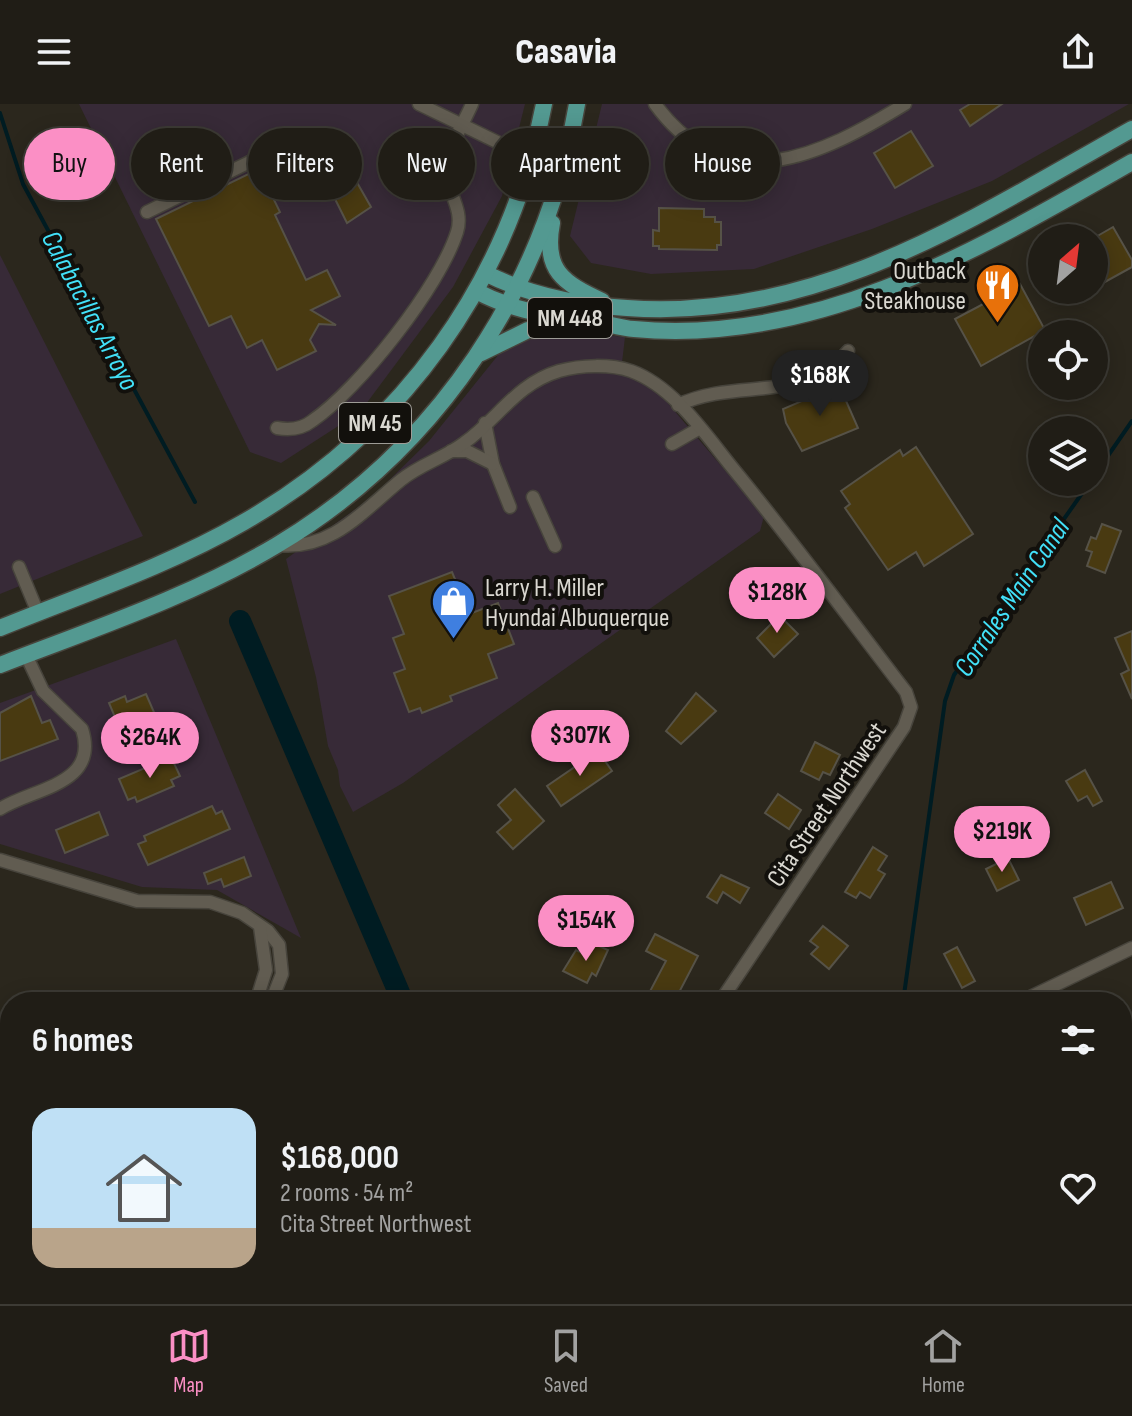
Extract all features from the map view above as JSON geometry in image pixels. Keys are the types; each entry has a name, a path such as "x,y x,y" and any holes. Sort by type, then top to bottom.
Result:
{"main road":[{"name":"NM 45","path":"539,128 544,104"},
{"name":"NM 45","path":"572,128 577,104"},
{"name":"NM 448","path":"487,274 517,289 618,308 677,310 740,305 783,297 854,274 944,234 1132,129"},
{"name":"NM 448","path":"476,291 507,308 634,329 740,324 804,313 867,296 950,262 1132,162"},
{"name":"NM 45","path":"4,627 151,567 242,524 334,461 388,411 438,349 487,274 516,200"},
{"name":"NM 45","path":"0,665 162,601 262,553 344,499 401,449 479,354 517,289 554,200"},
{"path":"557,200 550,233 549,259 566,281 618,308"},
{"path":"479,354 528,330 634,329"}],"street":[{"path":"419,104 491,139"},
{"path":"277,428 304,426 331,405 387,345 429,284 459,225 446,168 472,104"},
{"path":"655,104 680,131 706,148 734,158 772,162 824,149 905,104"},
{"path":"147,212 248,163"},
{"path":"678,405 706,394 809,381 832,369 848,351"},
{"name":"Cita Street Northwest","path":"278,545 292,547 324,541 425,463 451,451 516,393 559,371 585,367 632,371 654,384 678,405 804,557 906,692 911,707 908,721 727,992"},
{"path":"485,423 493,464 510,507"},
{"path":"672,444 700,428"},
{"path":"451,451 467,451 493,464"},
{"path":"533,497 555,546"},
{"path":"19,567 38,613"},
{"path":"0,809 69,779 85,756 82,729 43,691 26,655"},
{"path":"0,860 137,901 221,904 242,913 275,937 282,954 282,974 275,992"},
{"path":"259,992 266,970 260,927"},
{"path":"1041,992 1132,948"}],"shaded area":[{"path":"79,104 525,104 519,128 491,128 491,200 500,200 453,287 360,412 281,463 250,452 115,177 115,128 91,128"},
{"path":"602,104 1129,104 992,181 872,229 754,269 651,274 591,263 570,236 579,200 649,200 649,128 596,128"},
{"path":"0,255 143,536 0,594"},
{"path":"567,331 625,337 621,371 655,388 764,516 760,531 403,783 353,812 340,786 338,770 328,746 316,677 286,559 371,498 429,441 503,349 516,339"},
{"path":"176,639 301,938 217,890 142,887 0,844 0,703"}],"building":[{"path":"970,104 1002,104 970,126 960,110"},
{"path":"911,131 933,166 895,188 874,153"},
{"path":"248,174 248,200 274,200 280,212 275,215 306,280 327,270 340,296 311,310 336,325 319,324 310,340 316,351 277,370 262,340 247,348 231,316 209,326 156,219 195,200 232,200 232,182"},
{"path":"362,191 371,207 347,223 336,200 362,200"},
{"path":"659,208 704,209 704,217 715,217 715,222 721,222 721,245 717,245 717,250 659,249 659,246 653,246 653,230 659,231"},
{"path":"1113,227 1132,260 1132,267 1108,280 1108,230"},
{"path":"1013,281 1016,287 1020,284 1028,304 1040,320 1028,320 1028,340 981,366 955,319 989,301 986,295"},
{"path":"839,385 858,428 802,451 786,423 783,409"},
{"path":"916,447 973,534 924,566 916,552 888,570 845,508 850,504 841,491 900,450 903,456"},
{"path":"1102,524 1121,531 1105,573 1087,566 1092,552 1086,550 1091,537 1096,539"},
{"name":"Larry H. Miller Hyundai Albuquerque","path":"452,572 467,609 470,608 472,613 498,603 514,644 488,654 497,678 450,696 452,701 422,713 420,708 409,712 394,673 405,669 393,638 404,634 389,596"},
{"path":"777,613 798,634 774,657 757,638 773,622 770,619"},
{"path":"1132,631 1132,699 1121,674 1129,670 1115,638"},
{"path":"696,693 716,711 681,744 666,731"},
{"path":"146,694 160,726 125,741 109,703 125,696 127,702"},
{"path":"31,696 42,723 50,720 58,739 0,761 0,713"},
{"path":"815,742 840,755 830,775 823,772 819,780 801,771"},
{"path":"598,751 612,771 561,806 547,786"},
{"path":"171,757 180,776 171,780 174,786 137,802 135,797 128,800 119,779"},
{"path":"1085,770 1102,801 1093,806 1087,796 1078,801 1066,781"},
{"path":"515,789 544,821 513,849 497,832 511,820 498,805"},
{"path":"778,794 801,810 789,829 765,813"},
{"path":"212,806 216,814 222,811 230,829 148,865 138,844 146,841 144,836"},
{"path":"99,812 108,835 65,853 56,830"},
{"path":"873,847 887,856 878,870 885,874 870,898 860,892 856,898 845,892"},
{"path":"244,857 251,876 224,887 221,879 208,884 204,873"},
{"path":"1008,858 1019,880 997,891 986,869"},
{"path":"721,875 749,888 740,903 723,892 717,903 707,897"},
{"path":"1111,882 1123,908 1086,925 1074,898"},
{"path":"823,926 848,946 829,969 811,954 818,947 810,941"},
{"path":"655,934 698,956 679,992 650,992 666,961 646,951"},
{"path":"590,942 608,950 596,976 592,973 587,983 563,971 576,950 584,954"},
{"path":"957,947 975,981 962,988 944,954"}],"waterway":[{"name":"Calabacillas Arroyo","path":"0,113 23,184 195,502"},
{"name":"Corrales Main Canal","path":"1108,456 1132,421"},
{"name":"Corrales Main Canal","path":"904,992 945,701 954,675 1080,496"},
{"name":"Calabacillas Arroyo","path":"240,621 399,992"}],"place":[{"name":"Outback Steakhouse","path":"997,324"},
{"name":"Larry H. Miller Hyundai Albuquerque","path":"454,641"}]}
